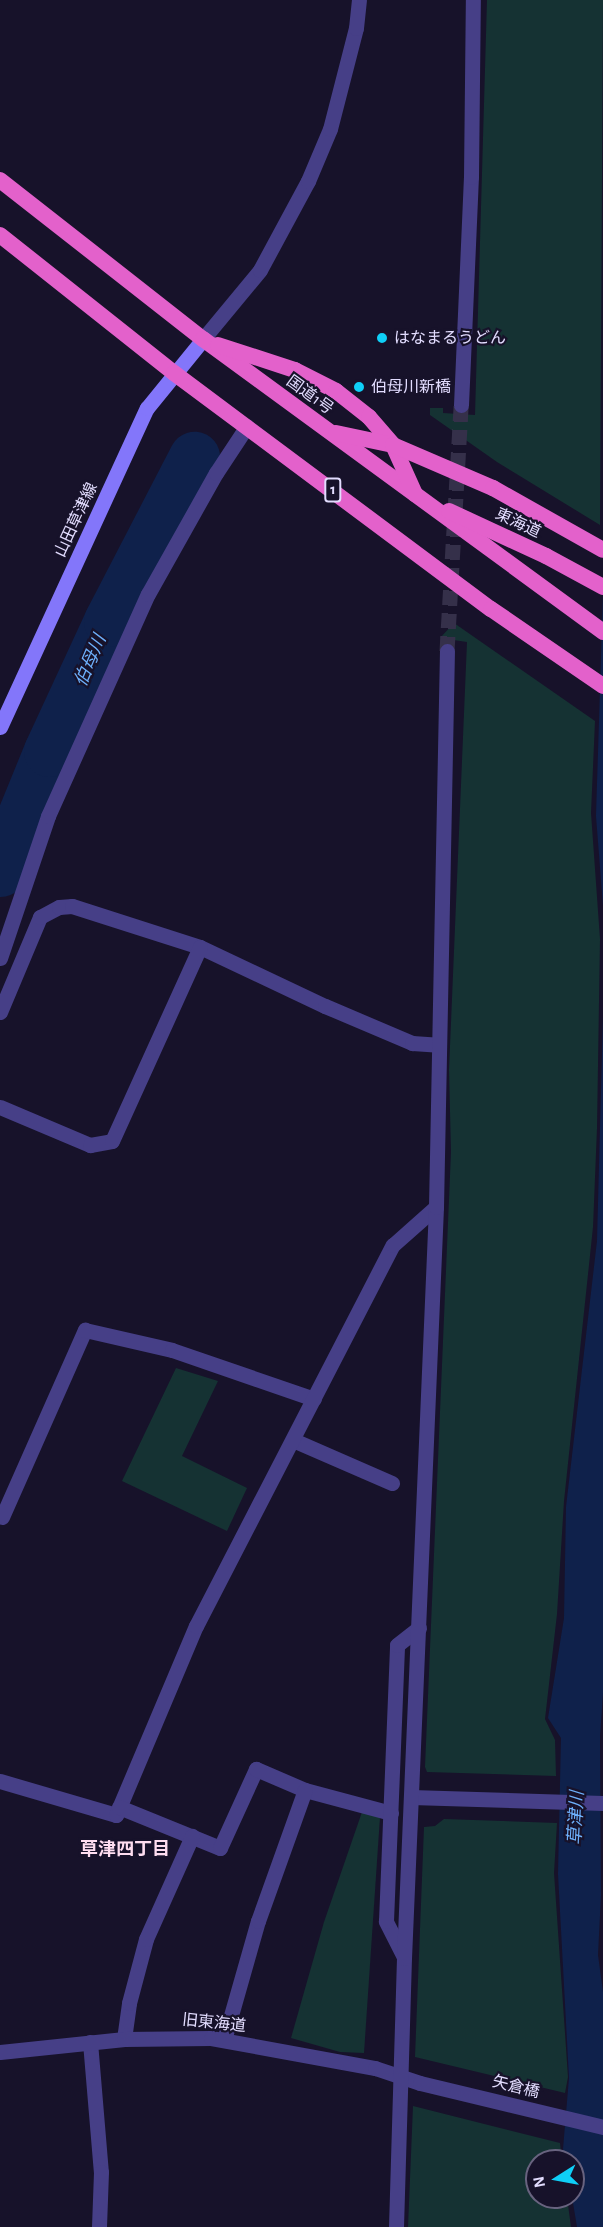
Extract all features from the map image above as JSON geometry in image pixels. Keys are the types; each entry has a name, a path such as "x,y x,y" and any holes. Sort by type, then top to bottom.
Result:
{"highway":[{"name":"国道1号","path":"0,180 203,339 603,632"},
{"name":"1","path":"0,235 174,373 491,609 603,686"},
{"path":"203,339 295,370 336,391 369,417 393,445 416,495"},
{"path":"329,432 393,445 493,488 603,550"},
{"name":"東海道","path":"416,495 603,586"}],"main road":[{"name":"山田草津線","path":"0,727 147,408 203,339"}],"street":[{"path":"203,339 260,270 308,182 330,129 356,28 359,0"},
{"path":"460,405 471,177 473,0"},
{"path":"0,958 48,816 148,594 216,473 247,426"},
{"path":"396,2227 404,1958 436,1207 447,651"},
{"path":"0,1012 40,917 59,907 72,906 200,947 325,1006 412,1043 438,1045"},
{"path":"0,1107 90,1145 112,1141 200,947"},
{"path":"0,1781 116,1815 196,1626 393,1245 436,1207"},
{"path":"2,1517 85,1330 172,1350 314,1399"},
{"path":"292,1440 392,1483"},
{"path":"404,1958 386,1922 397,1645 419,1628"},
{"path":"119,1807 220,1848 256,1769 305,1791 391,1813"},
{"path":"224,2040 258,1921 305,1791"},
{"path":"411,1797 603,1803"},
{"path":"124,2039 129,2003 146,1939 192,1836"},
{"name":"旧東海道","path":"0,2052 124,2039 181,2037 224,2040 375,2068 420,2082"},
{"path":"90,2042 101,2172 99,2227"},
{"name":"矢倉橋","path":"420,2082 603,2127"}],"green space":[{"path":"487,0 603,0 600,525 497,462 430,415 430,408 443,408 443,413 475,415"},
{"path":"454,623 595,721 591,813 600,939 597,1128 593,1227 564,1501 557,1614 545,1719 555,1740 556,1776 427,1772 425,1767 451,1152 449,1070 467,642 440,638"},
{"path":"176,1368 218,1381 182,1456 247,1488 227,1531 122,1481"},
{"path":"362,1812 380,1817 364,2053 340,2052 291,2038 324,1922"},
{"path":"444,1819 557,1823 554,1873 568,2077 565,2093 415,2057 424,1827 435,1826"},
{"path":"413,2106 560,2143 561,2149 525,2149 525,2209 569,2209 571,2227 408,2227"}],"water":[{"path":"603,593 603,906 596,816"},
{"name":"草津川","path":"603,1015 603,1693 600,1737 601,1895 598,1955 603,1992 603,2227 577,2227 574,2209 585,2209 585,2149 563,2149 569,2078 558,1874 561,1738 548,1718 564,1618 566,1507 597,1241"}],"waterway":[{"name":"伯母川","path":"0,871 49,751 109,621 194,457"}],"tunnel":[{"path":"447,651 461,405"}],"place":[{"name":"はなまるうどん","path":"382,338"},
{"name":"伯母川新橋","path":"359,387"}],"district":[{"name":"草津四丁目","path":"125,1850"}]}
